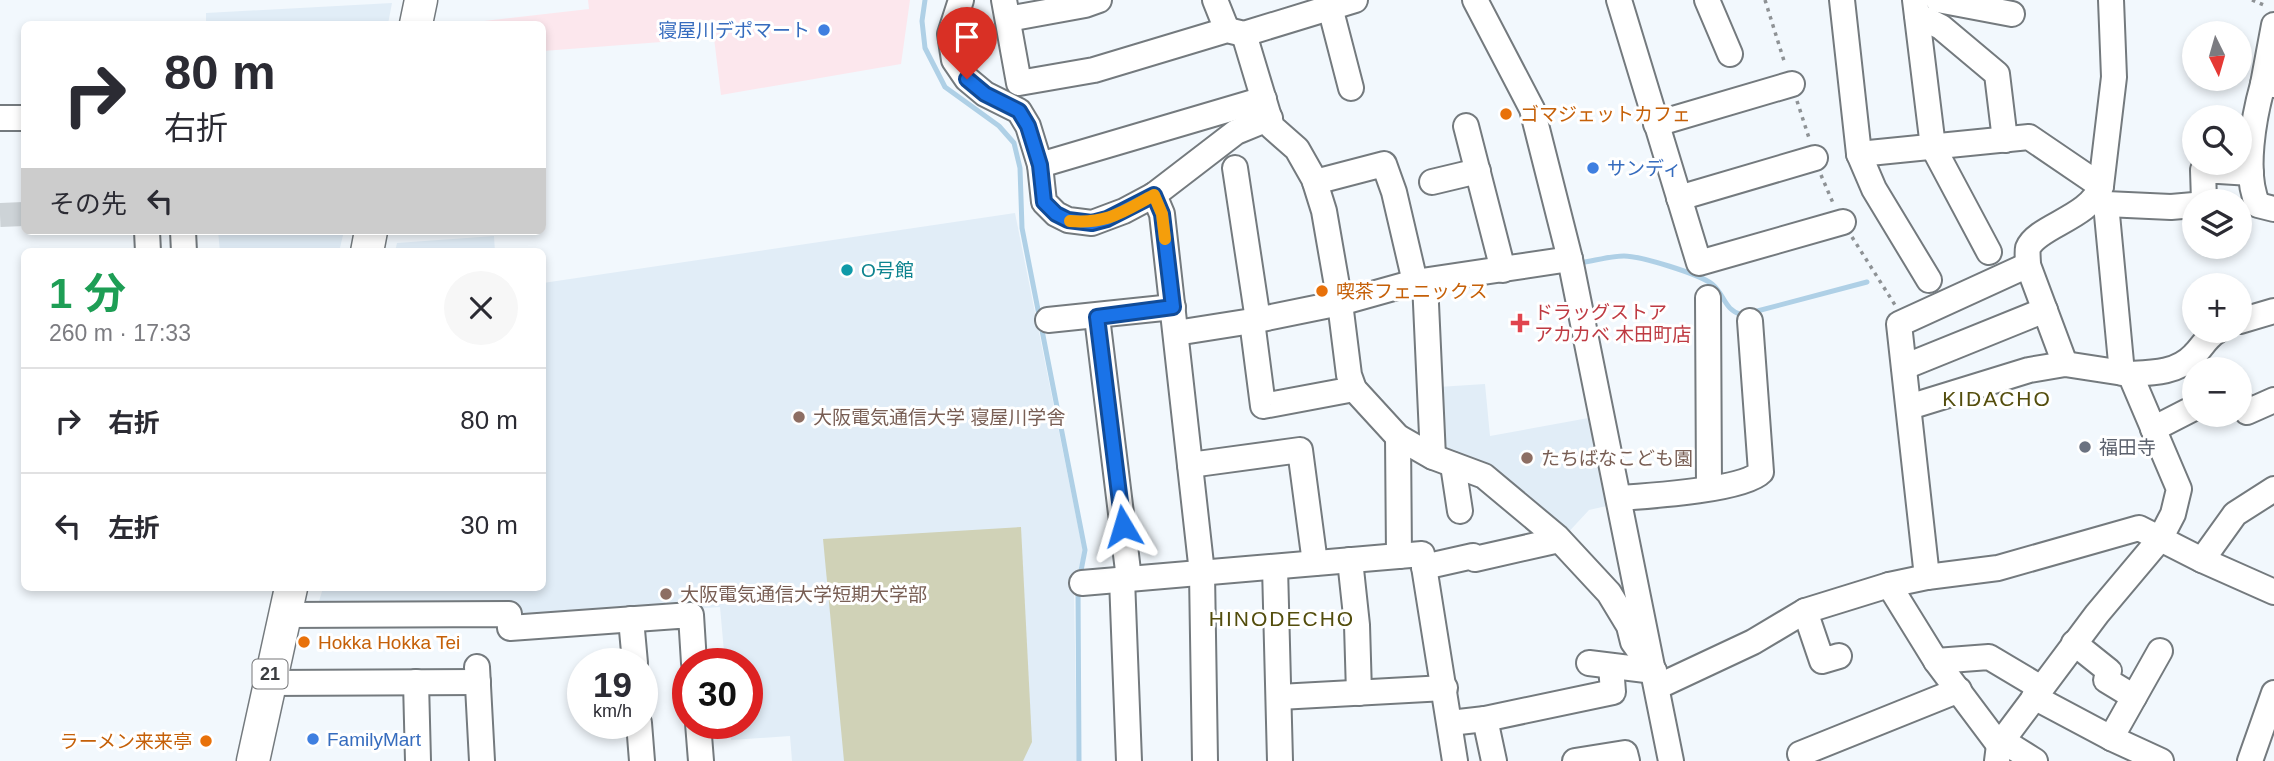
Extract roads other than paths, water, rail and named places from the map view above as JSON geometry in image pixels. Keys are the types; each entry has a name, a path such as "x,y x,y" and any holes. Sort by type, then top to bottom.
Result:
{"main road":[{"path":"417,21 421,0"},
{"name":"21","path":"253,761 268,683 288,602"}],"street":[{"path":"961,0 950,34 954,60 967,79 985,94 1019,111 1028,126 1040,165 1044,202 1056,214 1068,220 1092,223 1107,219 1154,195 1267,108"},
{"path":"1099,0 1006,9 1019,83 1094,70 1355,0"},
{"path":"1215,0 1235,32 1267,108 1272,127 1297,149 1315,183 1324,211 1349,375 1354,389 1398,437 1443,461 1483,476 1559,540 1609,593 1629,626 1633,642 1656,679"},
{"path":"1475,0 1532,108 1570,259 1671,761"},
{"path":"1619,0 1699,263 1843,222"},
{"path":"1707,0 1730,54"},
{"path":"1842,0 1859,154 1874,189 1929,280"},
{"path":"1938,0 2011,14"},
{"path":"1998,753 2074,643 2160,539 2173,514 2179,489 2154,429 2126,373 2102,195 2114,77 2111,0"},
{"path":"1330,7 1351,88"},
{"path":"1916,8 1997,74 2006,140"},
{"path":"1916,8 1933,147 1989,251"},
{"path":"2274,25 2268,85 2254,115 2252,173 2254,196 2258,205 2274,209"},
{"path":"1656,124 1792,83"},
{"path":"1040,165 1267,108"},
{"path":"0,118 21,118"},
{"path":"1466,126 1503,270"},
{"path":"1859,154 2029,137 2102,195 2171,207 2182,206"},
{"path":"1679,198 1815,158"},
{"path":"1315,183 1384,164 1420,282 1443,461 1460,511"},
{"path":"1235,168 1255,320 1263,406 1354,389"},
{"path":"1432,182 1478,171"},
{"path":"1154,195 1162,214 1202,573 1205,761"},
{"path":"2065,364 2028,265 2028,249 2035,239 2102,195"},
{"path":"1176,333 1340,303 1420,282 1570,259"},
{"path":"1927,577 1899,324 2028,265"},
{"path":"1708,298 1709,488"},
{"path":"1048,320 1173,307"},
{"path":"1905,367 2045,310"},
{"path":"2252,317 2274,311"},
{"path":"1097,317 1126,579 1129,761"},
{"path":"1620,498 1709,488 1756,478 1761,472 1750,321"},
{"path":"1909,407 2029,370 2065,364 2126,373 2160,373 2194,356 2203,343"},
{"path":"2252,410 2274,400"},
{"path":"2154,429 2182,414"},
{"path":"1398,437 1399,556"},
{"path":"1190,465 1300,450 1315,563"},
{"path":"2202,560 2235,514 2274,489"},
{"path":"1450,723 1485,719 1613,691 1600,665 1656,679 1753,642 1805,611 1889,585 1998,568 2139,528 2274,592"},
{"path":"1424,567 1474,556 1475,559 1559,540"},
{"path":"1082,583 1422,554 1455,761"},
{"path":"1350,560 1357,625 1359,693"},
{"path":"1275,567 1280,761"},
{"path":"1889,585 1998,753"},
{"path":"288,602 509,614 510,628 691,615 693,648"},
{"path":"1805,611 1822,661 1839,656"},
{"path":"631,619 634,648"},
{"path":"2074,643 2109,671 2106,680 2134,697"},
{"path":"2111,738 2160,651"},
{"path":"1936,661 1989,657 2038,693 2111,738 2155,760"},
{"path":"268,683 416,682 477,675 482,761"},
{"path":"416,682 418,761"},
{"path":"1279,696 1445,688"},
{"path":"1800,754 1959,690"},
{"path":"2250,761 2274,694"},
{"path":"1485,719 1494,761"},
{"path":"640,739 642,761"},
{"path":"699,739 701,761"},
{"path":"1998,753 2011,746 2035,761"},
{"path":"1575,761 1625,753 1627,761"}],"waterway":[{"path":"925,0 922,21 925,48 945,87 999,126 1014,143 1020,168 1022,228 1085,550 1080,576"},
{"path":"1580,263 1624,256 1670,266 1712,284 1728,306 1742,315 1867,282"},
{"path":"1078,589 1079,761"}],"tunnel":[{"path":"0,215 21,214"}],"place":[{"name":"寝屋川デポマート","path":"824,30"},
{"name":"ゴマジェットカフェ","path":"1506,114"},
{"name":"サンディ","path":"1593,168"},
{"name":"O号館","path":"847,270"},
{"name":"喫茶フェニックス","path":"1322,291"},
{"name":"ドラッグストア アカカベ 木田町店","path":"1520,323"},
{"name":"大阪電気通信大学 寝屋川学舎","path":"799,417"},
{"name":"福田寺","path":"2085,447"},
{"name":"たちばなこども園","path":"1527,458"},
{"name":"大阪電気通信大学短期大学部","path":"666,594"},
{"name":"Hokka Hokka Tei","path":"304,642"},
{"name":"FamilyMart","path":"313,739"},
{"name":"ラーメン来来亭","path":"206,741"}],"district":[{"name":"KIDACHO","path":"1997,399"},
{"name":"HINODECHO","path":"1282,619"}]}
